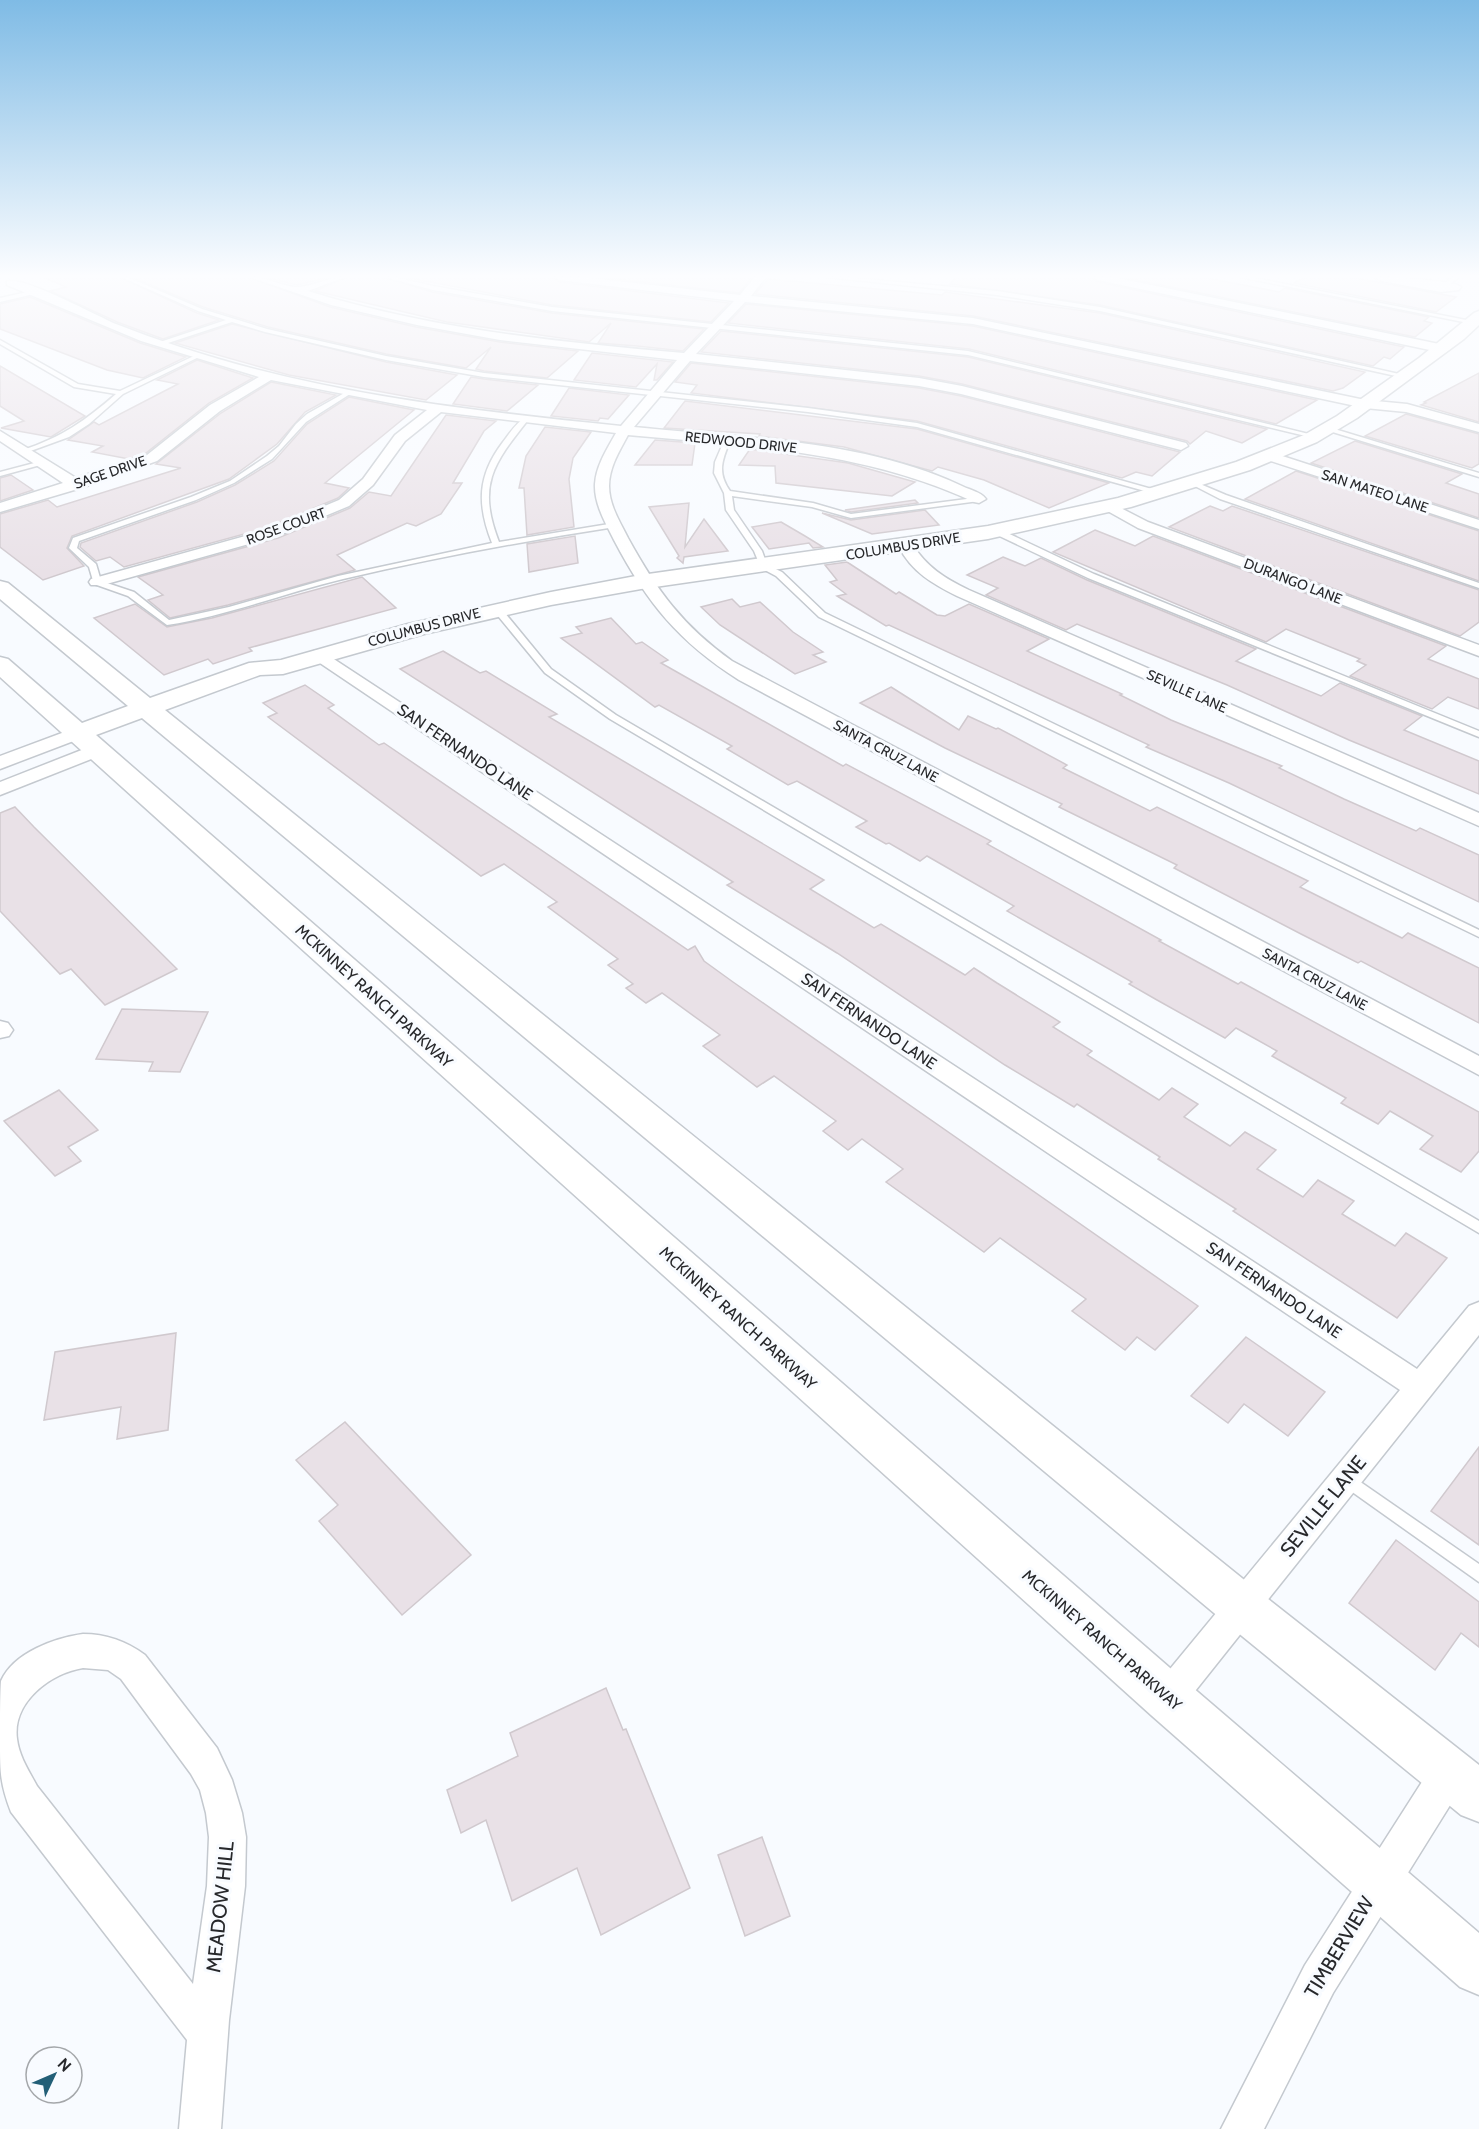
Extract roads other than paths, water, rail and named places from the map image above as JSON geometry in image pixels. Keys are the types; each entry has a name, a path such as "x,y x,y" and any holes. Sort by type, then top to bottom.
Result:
{"main road":[{"name":"COLUMBUS DRIVE","path":"87,742 155,715 268,679 283,666 497,609 643,582 907,547 996,531 1162,493 1270,456 1321,433 1404,376"},
{"path":"0,588 1242,1606 1464,1785"},
{"name":"MCKINNEY RANCH PARKWAY","path":"0,664 1168,1698 1479,1968"}],"street":[{"name":"SAGE DRIVE","path":"0,508 76,485 152,458 215,408 268,376"},
{"name":"REDWOOD DRIVE","path":"271,376 348,393 525,420 834,453 876,461 932,479 979,500"},
{"name":"SANTA CRUZ LANE","path":"669,376 625,429 606,462 602,485 615,525 643,582 664,612 686,635 712,656 745,676 1479,1066"},
{"path":"870,376 962,390 1181,446"},
{"path":"1234,376 1365,404 1407,408 1479,428"},
{"name":"ROSE COURT","path":"98,582 272,533 344,503 368,482 400,438 438,408"},
{"path":"0,435 76,485"},
{"name":"SAN MATEO LANE","path":"1270,456 1479,525"},
{"name":"DURANGO LANE","path":"1109,506 1143,525 1479,651"},
{"name":"SEVILLE LANE","path":"907,547 912,558 924,570 963,593 1479,820"},
{"name":"SAN FERNANDO LANE","path":"320,655 1418,1386"},
{"name":"COLUMBUS DRIVE","path":"0,763 87,742"},
{"name":"COLUMBUS DRIVE","path":"0,789 87,742"},
{"name":"SEVILLE LANE","path":"1168,1698 1418,1386 1479,1314"},
{"name":"MEADOW HILL","path":"0,1733 6,1706 27,1676 42,1663 60,1655 95,1651 123,1659 134,1668 192,1745 218,1790 229,1839 207,2034 200,2129"},
{"path":"0,1742 2,1756 24,1799 207,2034"},
{"name":"TIMBERVIEW","path":"1242,2129 1319,1978 1379,1881 1464,1785"}],"lane":[{"path":"59,376 76,386 121,393"},
{"path":"25,451 56,442 73,434 121,393 156,376"},
{"path":"496,376 808,410 917,425 1162,493"},
{"path":"1071,376 1321,433 1479,475"},
{"path":"348,393 315,411 296,427 280,447 256,467 232,482 187,502 102,528 76,540 73,548 93,566 98,582 131,594 167,623 208,617 335,579 450,552 615,525"},
{"path":"496,544 483,506 488,473 497,454 525,420"},
{"path":"727,441 717,464 717,480 728,493 730,510 758,551 764,566 779,574 822,615 1479,934"},
{"path":"0,474 42,463"},
{"path":"1193,483 1224,497 1479,586"},
{"path":"728,493 813,505 851,516 979,500"},
{"path":"996,531 1091,576 1479,734"},
{"path":"497,609 548,671 598,707 1479,1228"},
{"path":"1345,1478 1479,1574"}]}
